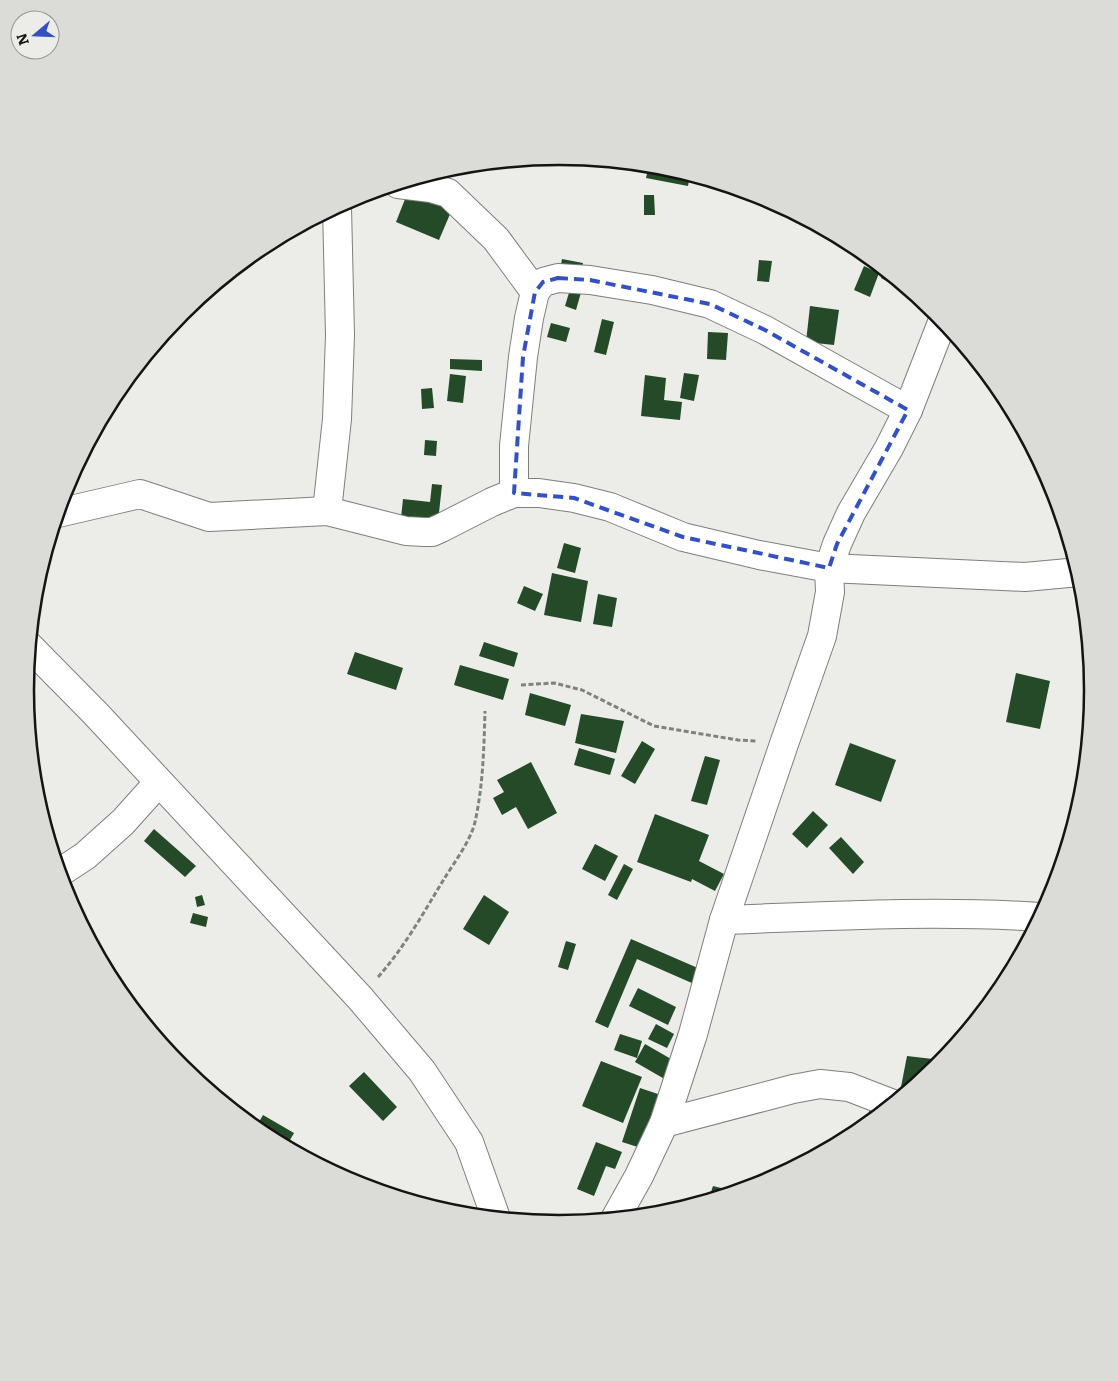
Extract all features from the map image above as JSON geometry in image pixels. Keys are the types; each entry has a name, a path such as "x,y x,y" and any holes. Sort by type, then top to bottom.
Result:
{"street":[{"path":"414,186 431,188 448,194 496,239 535,292"},
{"path":"327,511 336,420 340,335 337,214"},
{"path":"514,493 514,446 529,318 535,292 543,282 558,278 590,280 652,290 710,304 765,330 908,410"},
{"path":"619,1212 639,1176 664,1123 693,1034 724,920 784,741 822,636 830,592 830,568 837,544 851,513 889,448 908,410 940,329"},
{"path":"66,511 140,494 208,517 327,511 406,531 432,532 514,493 539,493 574,498 610,507 683,537 758,555 830,568 1025,577 1070,573"},
{"path":"35,652 96,714 158,783 360,998 422,1070 469,1142 494,1211"},
{"path":"66,869 85,856 123,822 158,783"},
{"path":"724,920 928,914 1033,917"},
{"path":"664,1123 793,1089 820,1084 849,1087 886,1101"}],"path":[{"path":"521,685 554,682 582,690 654,726 738,740 784,741"},
{"path":"360,998 387,967 463,848 475,824 484,760 486,712"}],"highlighted area":[{"path":"558,278 590,280 710,304 765,330 908,410 837,544 829,568 683,537 574,498 514,493 523,357 535,292 543,282"}],"building":[{"path":"647,173 689,182 688,186 646,178"},
{"path":"409,189 453,207 439,240 396,222"},
{"path":"644,195 654,195 655,215 644,215"},
{"path":"562,259 583,263 581,274 560,270"},
{"path":"759,260 772,261 769,282 757,281"},
{"path":"864,266 879,274 870,297 854,290"},
{"path":"571,286 582,289 576,310 565,306"},
{"path":"810,306 839,310 834,345 806,342"},
{"path":"602,319 614,322 606,355 594,352"},
{"path":"551,323 570,328 566,342 547,337"},
{"path":"708,332 728,333 726,360 707,359"},
{"path":"450,359 482,360 482,371 450,369"},
{"path":"684,373 699,375 694,401 680,398"},
{"path":"450,374 466,376 463,403 447,401"},
{"path":"645,375 666,378 664,400 682,402 680,420 641,416"},
{"path":"432,388 434,408 422,409 421,389"},
{"path":"425,440 437,441 436,456 424,455"},
{"path":"432,484 442,485 438,522 401,518 403,499 430,502"},
{"path":"564,543 581,548 575,573 557,568"},
{"path":"552,573 588,581 581,622 544,615"},
{"path":"524,586 543,594 535,611 517,603"},
{"path":"598,594 617,598 612,627 593,624"},
{"path":"484,642 518,653 514,667 479,656"},
{"path":"355,652 403,668 396,690 347,674"},
{"path":"460,665 509,679 503,700 454,685"},
{"path":"1016,673 1050,681 1040,729 1006,722"},
{"path":"530,693 571,705 565,726 525,715"},
{"path":"581,714 624,721 616,753 575,743"},
{"path":"642,741 655,749 635,784 621,776"},
{"path":"850,743 896,760 881,802 835,785"},
{"path":"579,748 615,759 610,775 574,765"},
{"path":"705,756 720,760 707,805 691,801"},
{"path":"531,762 557,813 528,829 516,807 502,815 493,798 504,792 497,780"},
{"path":"813,811 828,825 807,848 792,834"},
{"path":"655,814 709,835 699,861 724,874 715,891 692,879 691,882 637,862"},
{"path":"154,829 196,866 185,877 144,841"},
{"path":"841,837 864,862 853,874 829,848"},
{"path":"595,844 618,856 605,881 582,869"},
{"path":"624,864 633,869 617,900 608,895"},
{"path":"202,895 205,905 197,907 195,897"},
{"path":"484,895 509,912 489,945 463,929"},
{"path":"193,913 208,917 206,927 190,923"},
{"path":"631,939 707,972 701,987 637,959 608,1028 595,1022"},
{"path":"566,941 576,944 568,970 558,967"},
{"path":"638,988 676,1007 668,1025 629,1006"},
{"path":"656,1024 674,1034 667,1048 648,1039"},
{"path":"620,1034 642,1041 637,1058 614,1050"},
{"path":"645,1044 678,1063 668,1081 635,1062"},
{"path":"907,1056 933,1059 930,1062 901,1089"},
{"path":"601,1061 642,1077 623,1123 582,1106"},
{"path":"364,1072 397,1107 383,1121 349,1086"},
{"path":"640,1088 661,1095 644,1149 622,1142"},
{"path":"263,1115 294,1133 289,1141 259,1121"},
{"path":"596,1142 622,1152 615,1169 606,1166 594,1196 577,1189"},
{"path":"713,1186 725,1189 711,1193"}]}
